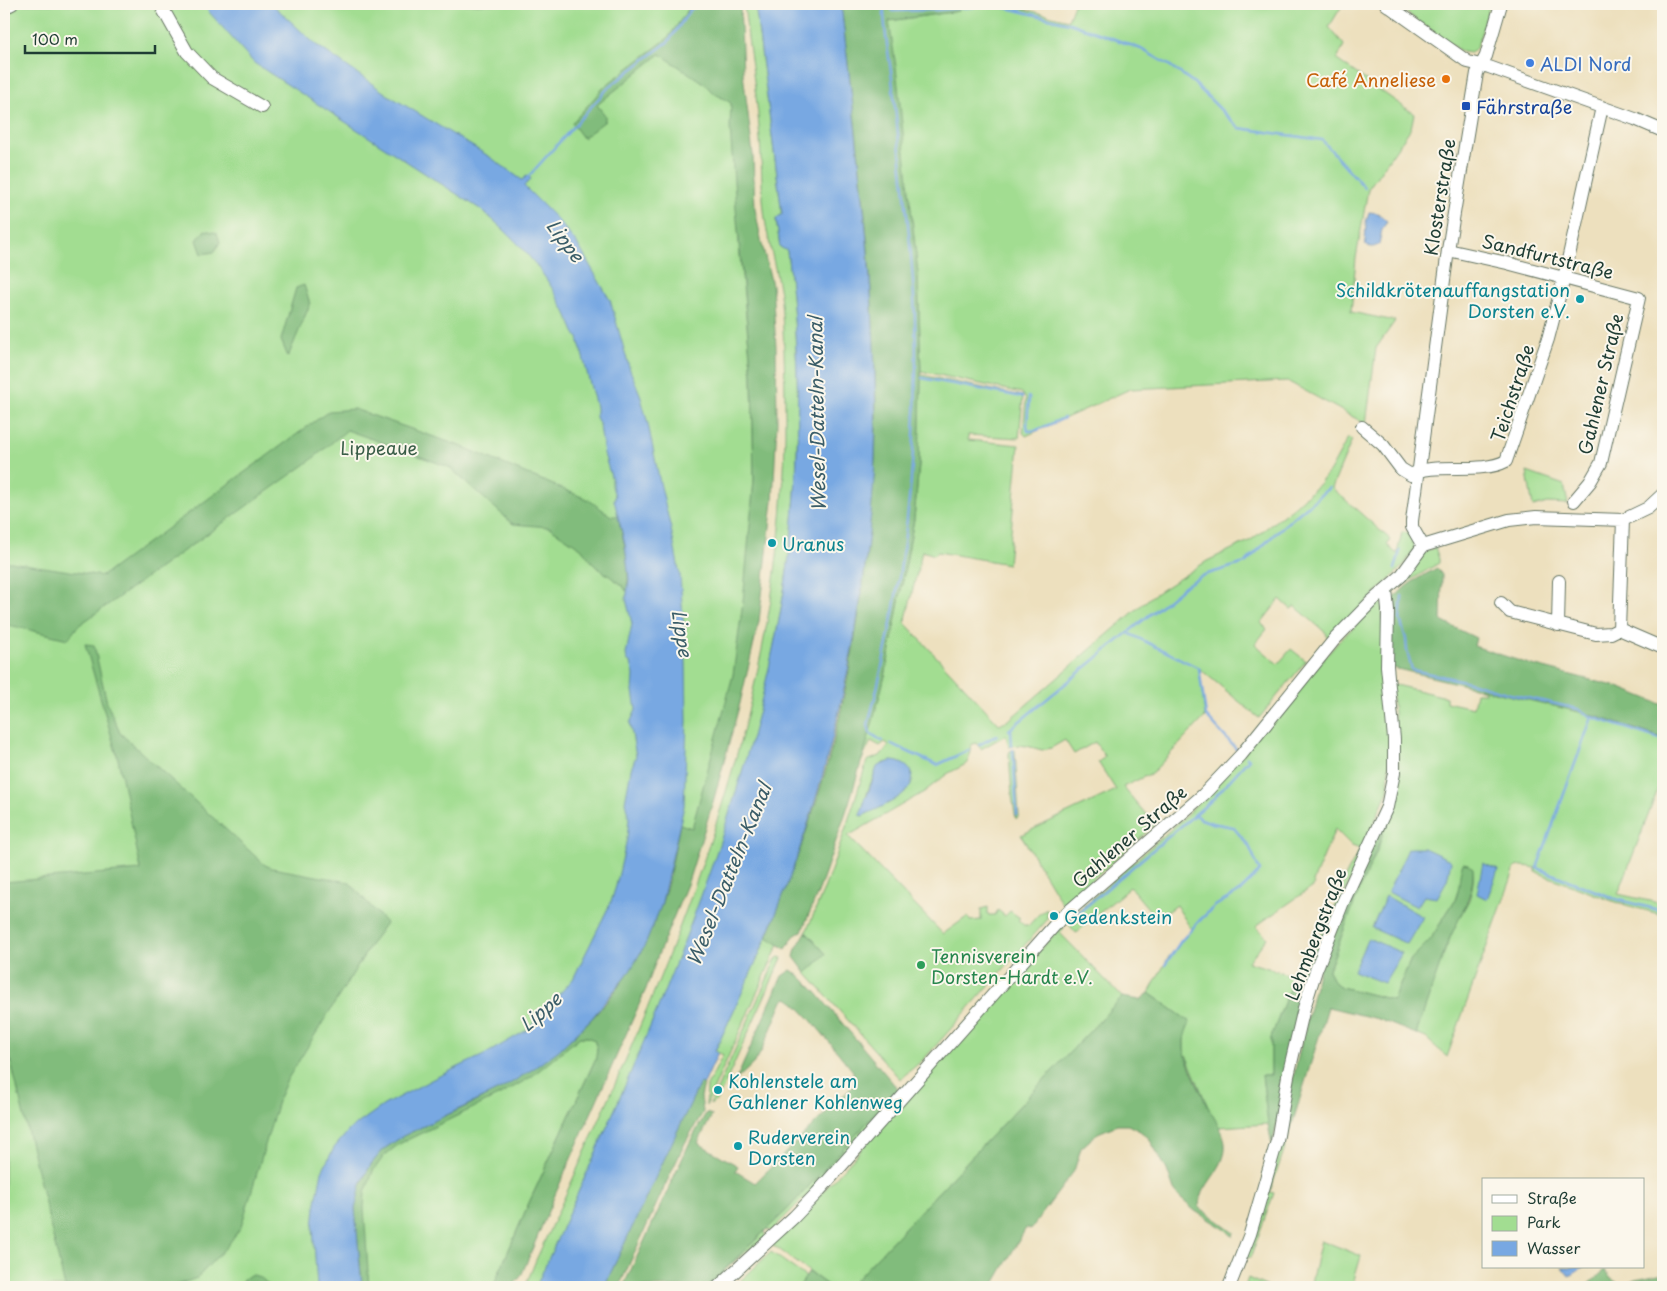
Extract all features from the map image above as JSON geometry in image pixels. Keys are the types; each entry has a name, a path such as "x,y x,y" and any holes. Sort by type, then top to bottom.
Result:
{"street":[{"path":"4,8 12,4"},
{"path":"160,4 188,52 212,78 262,107"},
{"path":"1386,4 1468,62 1602,107 1663,131"},
{"name":"Klosterstraße","path":"1423,546 1412,527 1412,521 1448,250 1477,73 1486,56 1502,4"},
{"path":"1564,278 1602,107"},
{"name":"Sandfurtstraße","path":"1448,250 1507,262 1639,298"},
{"name":"Teichstraße","path":"1419,470 1463,469 1493,465 1506,461 1548,339 1564,278"},
{"name":"Gahlener Straße","path":"1574,500 1590,482 1600,463 1639,298"},
{"path":"1362,427 1383,445 1401,469 1411,475 1419,470"},
{"path":"1423,546 1509,520 1523,518 1572,517 1623,520 1648,508 1663,494"},
{"path":"1620,629 1623,520"},
{"name":"Gahlener Straße","path":"718,1287 794,1218 1062,917 1204,795 1241,755 1334,640 1372,601 1401,576 1423,546"},
{"path":"1558,624 1559,581"},
{"name":"Lehmbergstraße","path":"1229,1287 1250,1234 1277,1141 1288,1076 1304,1008 1316,970 1343,902 1387,807 1394,773 1394,738 1387,666 1388,610 1386,590"},
{"path":"1501,603 1510,612 1603,634 1620,629 1663,648"}],"green space":[{"name":"Lippeaue","path":"4,4 727,4 739,246 752,376 754,480 743,626 726,712 692,829 581,1037 588,1037 594,1040 597,1048 596,1058 528,1205 493,1287 4,1287"},
{"path":"692,4 740,4 743,73 753,155 755,209 772,285 776,347 777,421 773,501 759,621 740,703 713,802 688,882 646,989 521,1276 512,1287 493,1287 528,1205 596,1058 597,1048 594,1040 588,1037 580,1037 531,1077 500,1095 399,1144 384,1156 373,1171 365,1193 364,1208 369,1287 362,1287 355,1208 358,1192 370,1166 378,1155 400,1137 465,1107 529,1071 583,1027 606,1002 627,974 645,943 660,908 669,877 680,824 692,828 733,675 743,602 754,480 752,376 736,209 730,127 731,103 712,92 705,84 660,54 597,105 605,115 605,121 583,138 572,123 605,86 668,38"},
{"path":"744,4 755,4 782,214 776,219 780,247 787,250 795,338 798,427 796,471 789,560 782,603 762,699 737,794 689,933 639,1056 537,1287 525,1287 625,1062 667,961 704,858 737,755 762,649 779,542 785,433 784,368 781,302 765,219 758,112"},
{"path":"841,4 957,4 959,11 889,21 896,67 918,274 921,379 919,464 914,519 886,672 867,743 819,890 802,931 794,936 786,949 767,937 818,797 841,710 863,586 875,460 876,388 869,260"},
{"path":"957,4 1004,4 1068,20 1074,4 1343,4 1329,27 1344,45 1337,60 1414,114 1411,128 1368,189 1356,258 1351,312 1395,321 1376,348 1366,424 1287,381 1130,389 1026,436 1023,433 1026,399 1022,393 921,371 918,274 889,21 958,11"},
{"path":"1394,4 1490,4 1477,47 1471,53 1462,52"},
{"path":"205,230 217,233 220,242 214,252 202,254 197,240"},
{"path":"304,285 310,304 288,357 281,340 296,288"},
{"path":"921,375 1023,396 1019,438 968,435 968,440 1019,445 1008,564 938,552 935,555 922,551 905,623 1000,725 1010,719 1152,596 1207,561 1251,540 1295,506 1330,471 1348,438 1352,440 1332,488 1391,540 1387,545 1397,554 1402,532 1410,533 1415,547 1404,565 1330,639 1326,636 1327,634 1295,606 1291,609 1280,599 1261,623 1267,629 1255,644 1278,664 1291,649 1306,661 1259,718 1200,669 1205,717 1152,773 1123,787 1155,825 1063,905 1021,835 1116,790 1098,762 1105,757 1095,742 1074,754 1065,740 1051,748 1042,750 1018,745 1009,747 1006,735 981,749 976,743 971,745 968,763 947,774 924,792 848,836 943,934 968,916 970,921 981,920 981,909 988,907 988,915 995,915 998,910 1005,916 1010,911 1020,918 1018,920 1025,926 1026,924 1028,926 1039,914 1047,909 1047,920 924,1059 900,1079 806,973 826,954 806,932 832,869 867,761 880,756 889,745 885,742 880,746 871,741 861,762 886,672 914,519 919,464","holes":["885,762 897,798 862,816 860,815 876,771"]},
{"path":"354,409 463,447 589,500 611,516 618,516 627,563 628,582 626,591 622,585 595,566 581,548 549,527 513,524 449,467 347,430 310,461 78,626 68,639 4,624 4,561 102,576 329,411"},
{"path":"1527,472 1564,485 1568,504 1547,503 1533,507"},
{"path":"1435,547 1439,563 1394,590 1422,554"},
{"path":"1437,568 1442,575 1441,620 1476,638 1474,646 1532,665 1618,687 1663,705 1663,738 1592,715 1389,667 1392,603 1406,587"},
{"path":"1380,602 1382,603 1390,733 1388,790 1313,968 1305,965 1334,910 1346,875 1360,849 1352,846 1335,829 1313,882 1315,885 1256,926 1267,938 1248,962 1294,976 1271,1038 1271,1075 1262,1075 1268,1124 1219,1127 1208,1107 1184,1050 1184,1034 1190,1022 1149,993 1168,958 1191,929 1176,905 1157,919 1130,887 1076,933 1066,921 1186,816 1341,639"},
{"path":"85,644 94,645 107,703 120,733 265,865 272,868 349,882 386,923 287,1080 279,1098 241,1227 228,1245 197,1278 171,1287 65,1287 4,1033 4,882 141,870 118,759"},
{"path":"1391,684 1446,697 1446,702 1473,708 1476,693 1485,693 1485,691 1478,688 1586,713 1590,716 1592,715 1663,738 1663,776 1618,894 1663,904 1663,915 1615,902 1536,872 1536,868 1523,866 1515,868 1447,1057 1426,1038 1416,1034 1445,951 1457,921 1469,900 1473,878 1471,866 1460,884 1455,900 1430,940 1411,959 1393,1000 1341,987 1332,980 1329,969 1384,829 1395,809 1400,774"},
{"path":"1015,750 1019,816 1016,819 1012,796 1009,754 1010,751"},
{"path":"1389,807 1395,809 1384,829 1329,969 1334,981 1341,987 1393,1000 1411,959 1430,940 1455,900 1463,863 1473,868 1473,879 1468,899 1446,947 1416,1034 1378,1019 1328,1007 1286,1144 1278,1142 1319,969"},
{"path":"1061,927 1064,928 1060,933 1122,997 849,1287 830,1287 775,1248 772,1244 802,1220 819,1196"},
{"path":"806,932 826,954 806,973 794,957 796,949"},
{"path":"767,937 779,944 706,1106 707,1086 723,1055 715,1051"},
{"path":"782,958 724,1086 717,1100 710,1105 776,959"},
{"path":"1305,965 1313,968 1272,1145 1262,1075 1271,1075 1271,1038 1294,976 1297,970"},
{"path":"791,970 815,991 898,1089 787,1210 706,1287 623,1287 690,1142 706,1113 712,1115 698,1143 738,1166 735,1171 755,1183 852,1087 854,1082 853,1071 811,1020 787,998 783,1001 755,1062 736,1080 782,976"},
{"path":"1149,993 1190,1022 1184,1038 1185,1053 1203,1097 1221,1130 1225,1144 1222,1161 1200,1199 1199,1207 1234,1232 1233,1237 1226,1230 1195,1211 1179,1197 1174,1190 1167,1170 1149,1138 1128,1125 1117,1125 1098,1133 1081,1148 1074,1171 1030,1230 1026,1228 992,1287 849,1287 1122,997 1140,1000"},
{"path":"700,1082 704,1084 701,1097 703,1112 685,1143 619,1287 604,1287"},
{"path":"898,1089 899,1093 832,1170 771,1231 766,1229 787,1210"},
{"path":"1278,1142 1286,1144 1270,1192 1274,1193 1251,1256 1248,1258 1246,1257"},
{"path":"764,1232 766,1237 729,1266 713,1287 706,1287"},
{"path":"1321,1240 1361,1256 1352,1287 1310,1287"},
{"path":"771,1252 806,1277 799,1287 734,1287"},
{"path":"1605,1270 1611,1279 1622,1285 1636,1279 1663,1273 1663,1284 1642,1287 1586,1287"},
{"path":"809,1272 830,1287 799,1287"},
{"path":"250,1275 264,1280 270,1287 241,1287 243,1280"},
{"path":"1248,1278 1268,1287 1245,1287"}],"water":[{"name":"Lippe","path":"202,4 272,4 315,44 388,95 490,157 522,180 528,175 531,179 524,186 557,219 578,245 610,300 648,424 680,575 686,662 687,721 684,806 661,906 646,943 630,971 592,1018 559,1050 503,1088 403,1136 384,1149 371,1164 362,1181 355,1209 362,1287 317,1287 313,1228 315,1207 322,1171 334,1148 350,1129 384,1105 484,1055 527,1030 573,979 611,902 627,839 629,818 625,802 631,769 636,756 630,723 636,710 633,691 634,675 626,654 632,624 626,599 629,580 625,545 614,500 612,480 604,454 600,426 596,417 596,407 578,338 557,296 536,264 496,222 480,209 254,63"},
{"name":"Wesel-Datteln-Kanal","path":"755,4 841,4 866,229 874,342 874,482 866,558 853,644 835,728 812,811 776,913 715,1051 718,1053 704,1084 700,1083 604,1287 536,1287 646,1036 680,952 711,867 739,781 763,693 782,603 789,560 796,471 798,427 795,338 787,251 780,247 776,219 782,214"},
{"path":"1369,212 1378,213 1387,221 1382,230 1379,244 1374,247 1365,244 1366,222"},
{"path":"891,761 908,767 912,780 910,787 886,805 862,816 860,815 864,799 867,796 877,767"},
{"path":"1424,848 1451,862 1447,880 1437,898 1424,896 1417,907 1388,892 1408,849"},
{"path":"1483,863 1498,870 1487,899 1477,894"},
{"path":"1386,896 1423,917 1407,944 1372,928"},
{"path":"1368,938 1402,953 1384,983 1353,971"},
{"path":"1563,1268 1583,1268 1569,1276"}],"waterway":[{"path":"528,177 609,87 669,41 690,10 700,4"},
{"path":"882,741 870,733 868,725 894,609 903,551 910,492 916,374 911,256 892,79 885,32 884,4"},
{"path":"892,11 936,10 995,5 1069,23 1101,34 1141,49 1169,65 1194,83 1239,128 1322,140 1365,188"},
{"path":"922,378 1022,397"},
{"path":"1028,397 1028,431 1037,430 1064,418"},
{"path":"1009,730 1186,585 1204,575 1245,563 1280,529 1329,488"},
{"path":"1395,569 1400,551"},
{"path":"1402,596 1400,619 1412,670 1578,709 1592,717 1663,740"},
{"path":"1128,633 1199,668 1206,716 1237,750"},
{"path":"1592,717 1537,868 1616,899 1663,911"},
{"path":"1011,730 1012,746"},
{"path":"979,745 997,735"},
{"path":"891,744 937,765 969,750"},
{"path":"1013,750 1017,815"},
{"path":"1071,919 1212,800 1249,759 1247,757"},
{"path":"1165,965 1181,941 1199,921 1215,906 1239,892 1260,871 1249,846 1233,827 1212,823 1201,819 1195,814"}],"place":[{"name":"ALDI Nord","path":"1530,63"},
{"name":"Café Anneliese","path":"1446,79"},
{"name":"Fährstraße","path":"1466,106"},
{"name":"Schildkrötenauffangstation Dorsten e.V.","path":"1580,299"},
{"name":"Uranus","path":"772,543"},
{"name":"Gedenkstein","path":"1054,916"},
{"name":"Tennisverein Dorsten-Hardt e.V.","path":"921,965"},
{"name":"Kohlenstele am Gahlener Kohlenweg","path":"718,1090"},
{"name":"Ruderverein Dorsten","path":"738,1146"}]}
